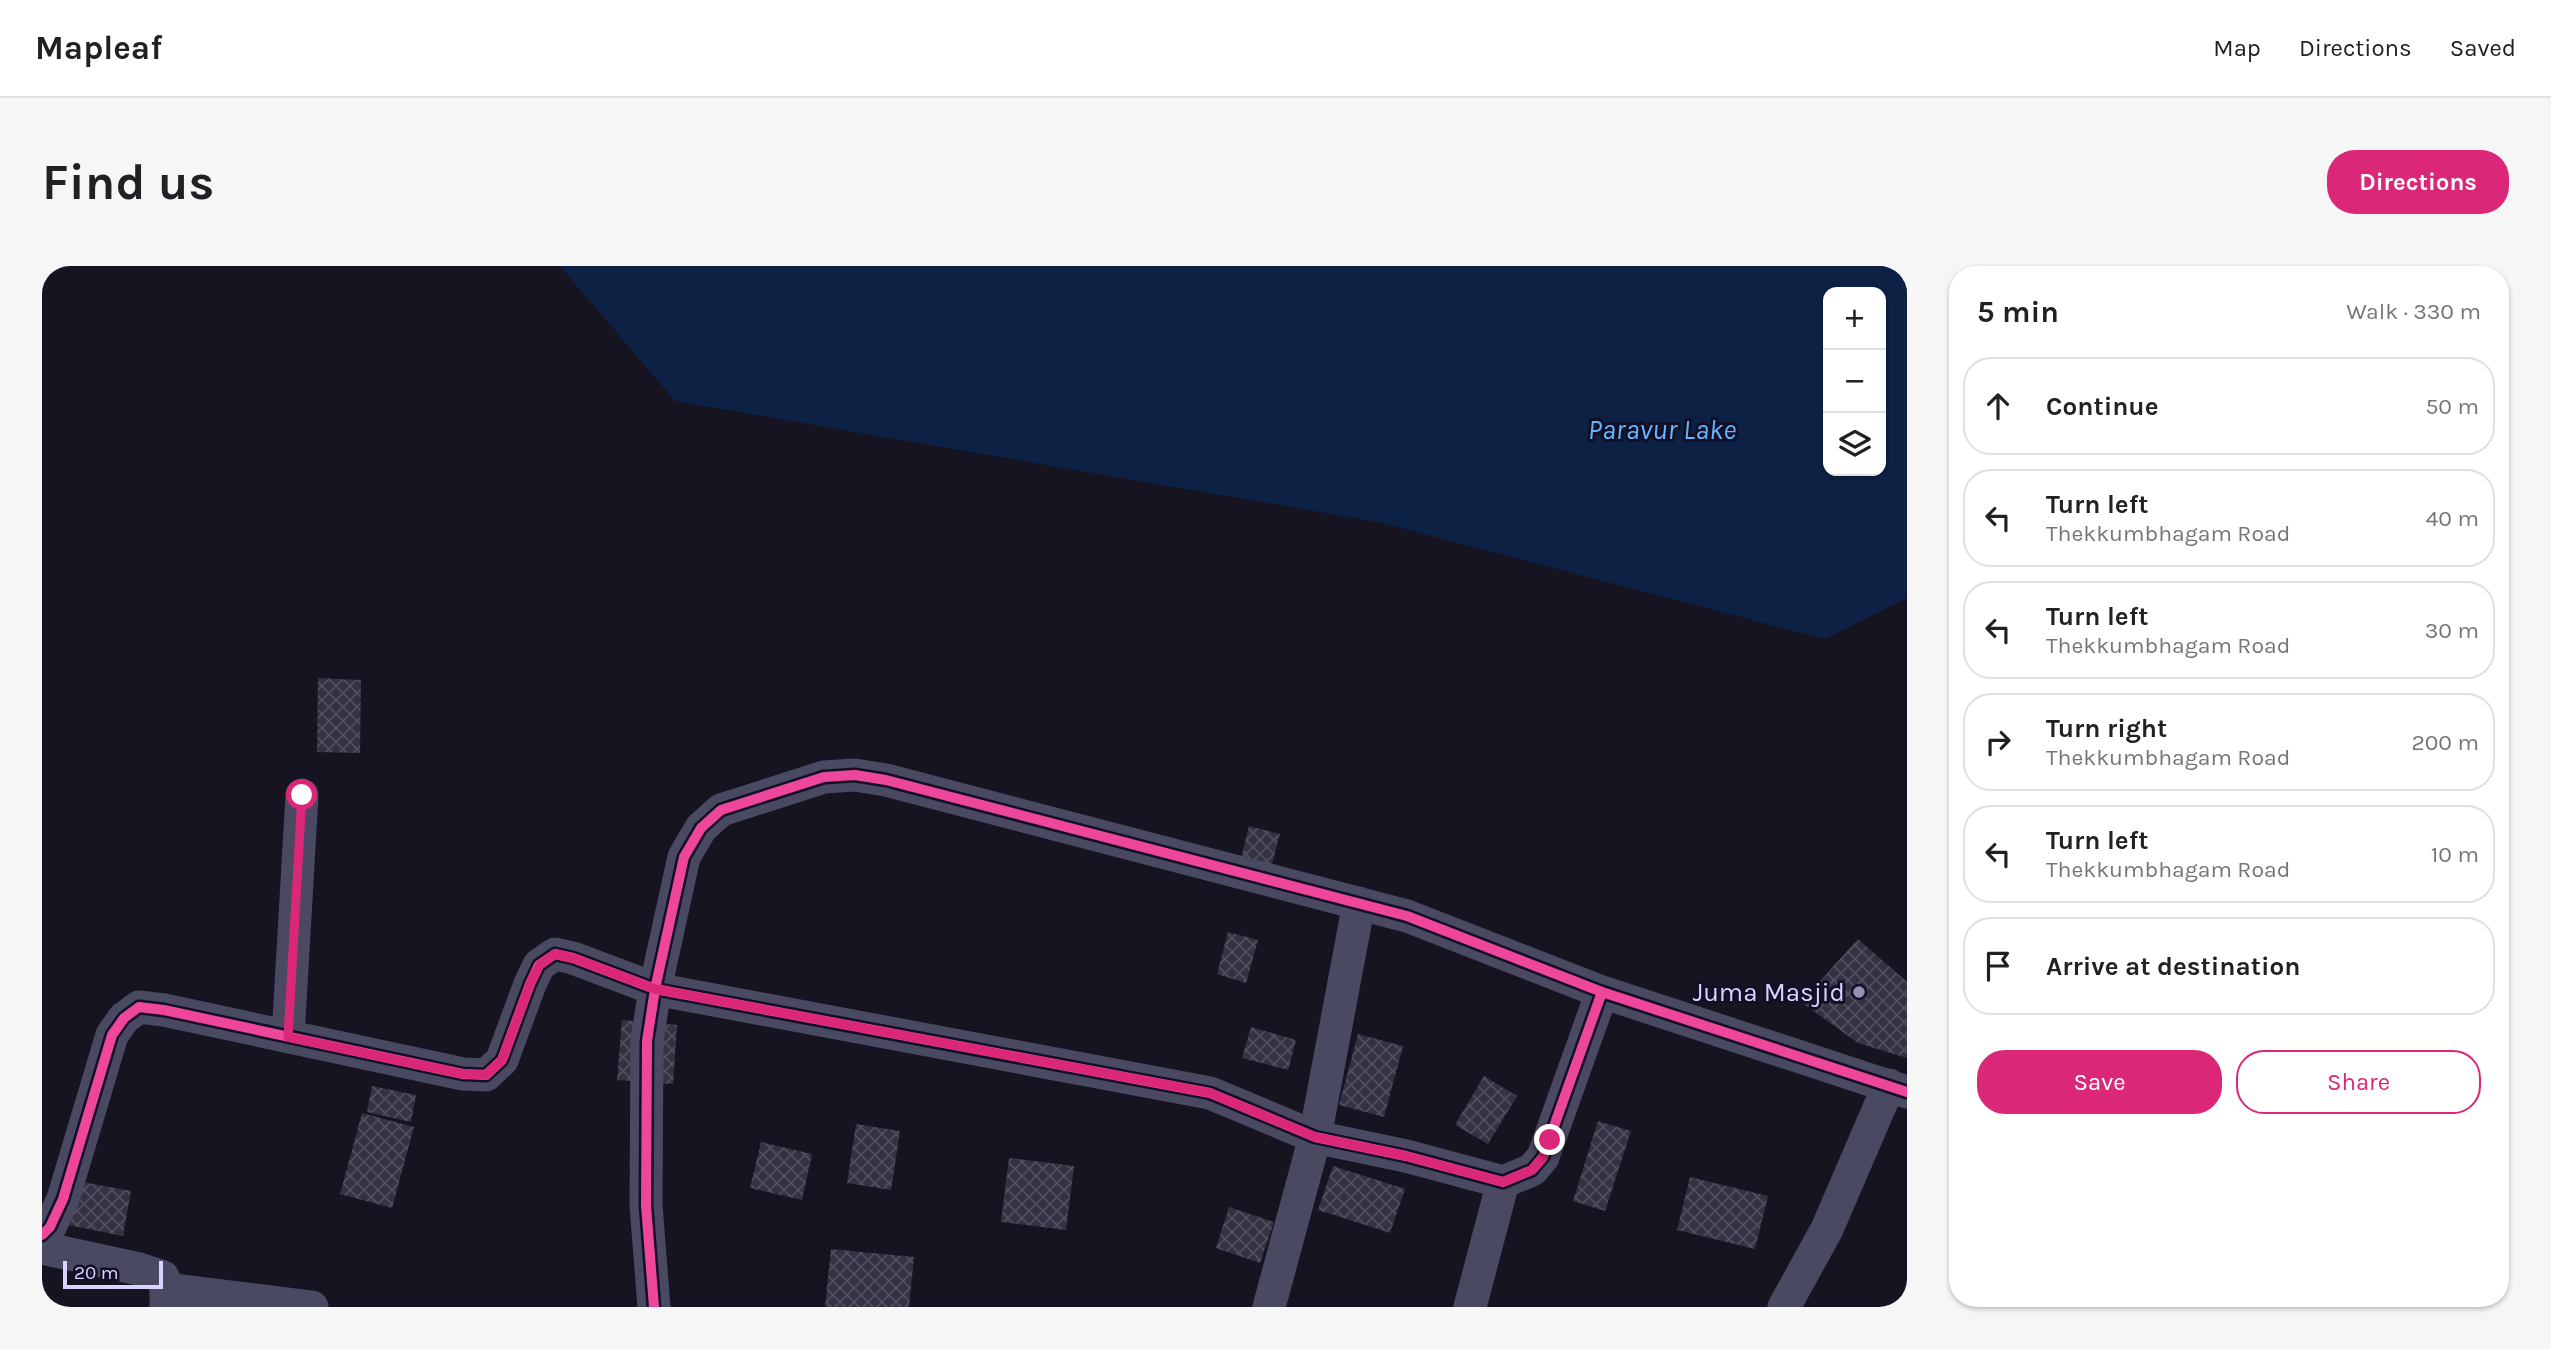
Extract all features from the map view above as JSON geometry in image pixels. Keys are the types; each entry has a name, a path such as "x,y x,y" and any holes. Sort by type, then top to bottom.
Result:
{"street":[{"path":"654,1307 646,1191 647,1041 655,989 684,857 701,828 721,810 824,776 855,775 886,780 1407,916 1602,992 1898,1089 1784,1307"},
{"path":"288,1037 302,795"},
{"path":"1269,1307 1315,1137 1359,903"},
{"path":"42,1235 50,1227 62,1199 112,1035 124,1018 139,1007 164,1010 463,1074 486,1075 502,1060 530,984 540,965 555,954 573,958 655,989 1210,1093 1315,1137 1406,1156 1503,1182 1532,1170 1543,1157 1602,992"},
{"path":"1469,1307 1503,1182"},
{"path":"42,1248 157,1275 166,1280 167,1298 312,1307"}],"water":[{"name":"Paravur Lake","path":"560,266 1907,266 1907,598 1825,639 1378,522 675,401"}],"building":[{"path":"318,678 361,680 360,753 317,752"},
{"path":"1249,826 1280,834 1267,883 1237,875"},
{"path":"1228,932 1258,940 1246,983 1217,974"},
{"name":"Juma Masjid","path":"1858,939 1907,982 1907,1058 1858,1043 1801,1002"},
{"path":"622,1020 677,1025 673,1084 617,1080"},
{"path":"1251,1027 1296,1040 1288,1070 1242,1058"},
{"path":"1358,1034 1403,1046 1384,1117 1339,1105"},
{"path":"1484,1076 1517,1096 1488,1144 1455,1125"},
{"path":"372,1086 416,1095 411,1122 367,1112"},
{"path":"362,1113 414,1127 392,1208 340,1194"},
{"path":"1598,1121 1631,1131 1605,1211 1573,1201"},
{"path":"856,1124 900,1131 891,1190 847,1183"},
{"path":"761,1142 812,1154 802,1200 750,1188"},
{"path":"1009,1158 1074,1166 1066,1230 1001,1222"},
{"path":"1333,1166 1405,1189 1390,1233 1318,1210"},
{"path":"1690,1177 1768,1196 1755,1249 1677,1230"},
{"path":"72,1180 131,1191 123,1236 63,1224"},
{"path":"1229,1207 1274,1222 1260,1263 1216,1248"},
{"path":"831,1249 914,1257 909,1307 825,1307"}],"cycle path":[{"path":"654,1307 646,1205 647,1041 655,989 684,857 701,828 721,810 824,777 855,775 886,780 1407,916 1602,992 1907,1092"},
{"path":"42,1235 50,1227 63,1199 112,1035 124,1018 139,1007 164,1010 463,1074 486,1075 502,1060 539,965 555,954 573,958 655,989 1210,1093 1315,1137 1406,1156 1503,1182 1532,1170 1543,1157 1602,992"}],"place":[{"name":"Juma Masjid","path":"1859,992"}],"route":[{"path":"302,795 288,1037 463,1074 486,1075 502,1060 530,984 540,965 555,954 573,958 655,989 1210,1093 1315,1137 1406,1156 1503,1182 1532,1170 1543,1157 1550,1140"}]}
